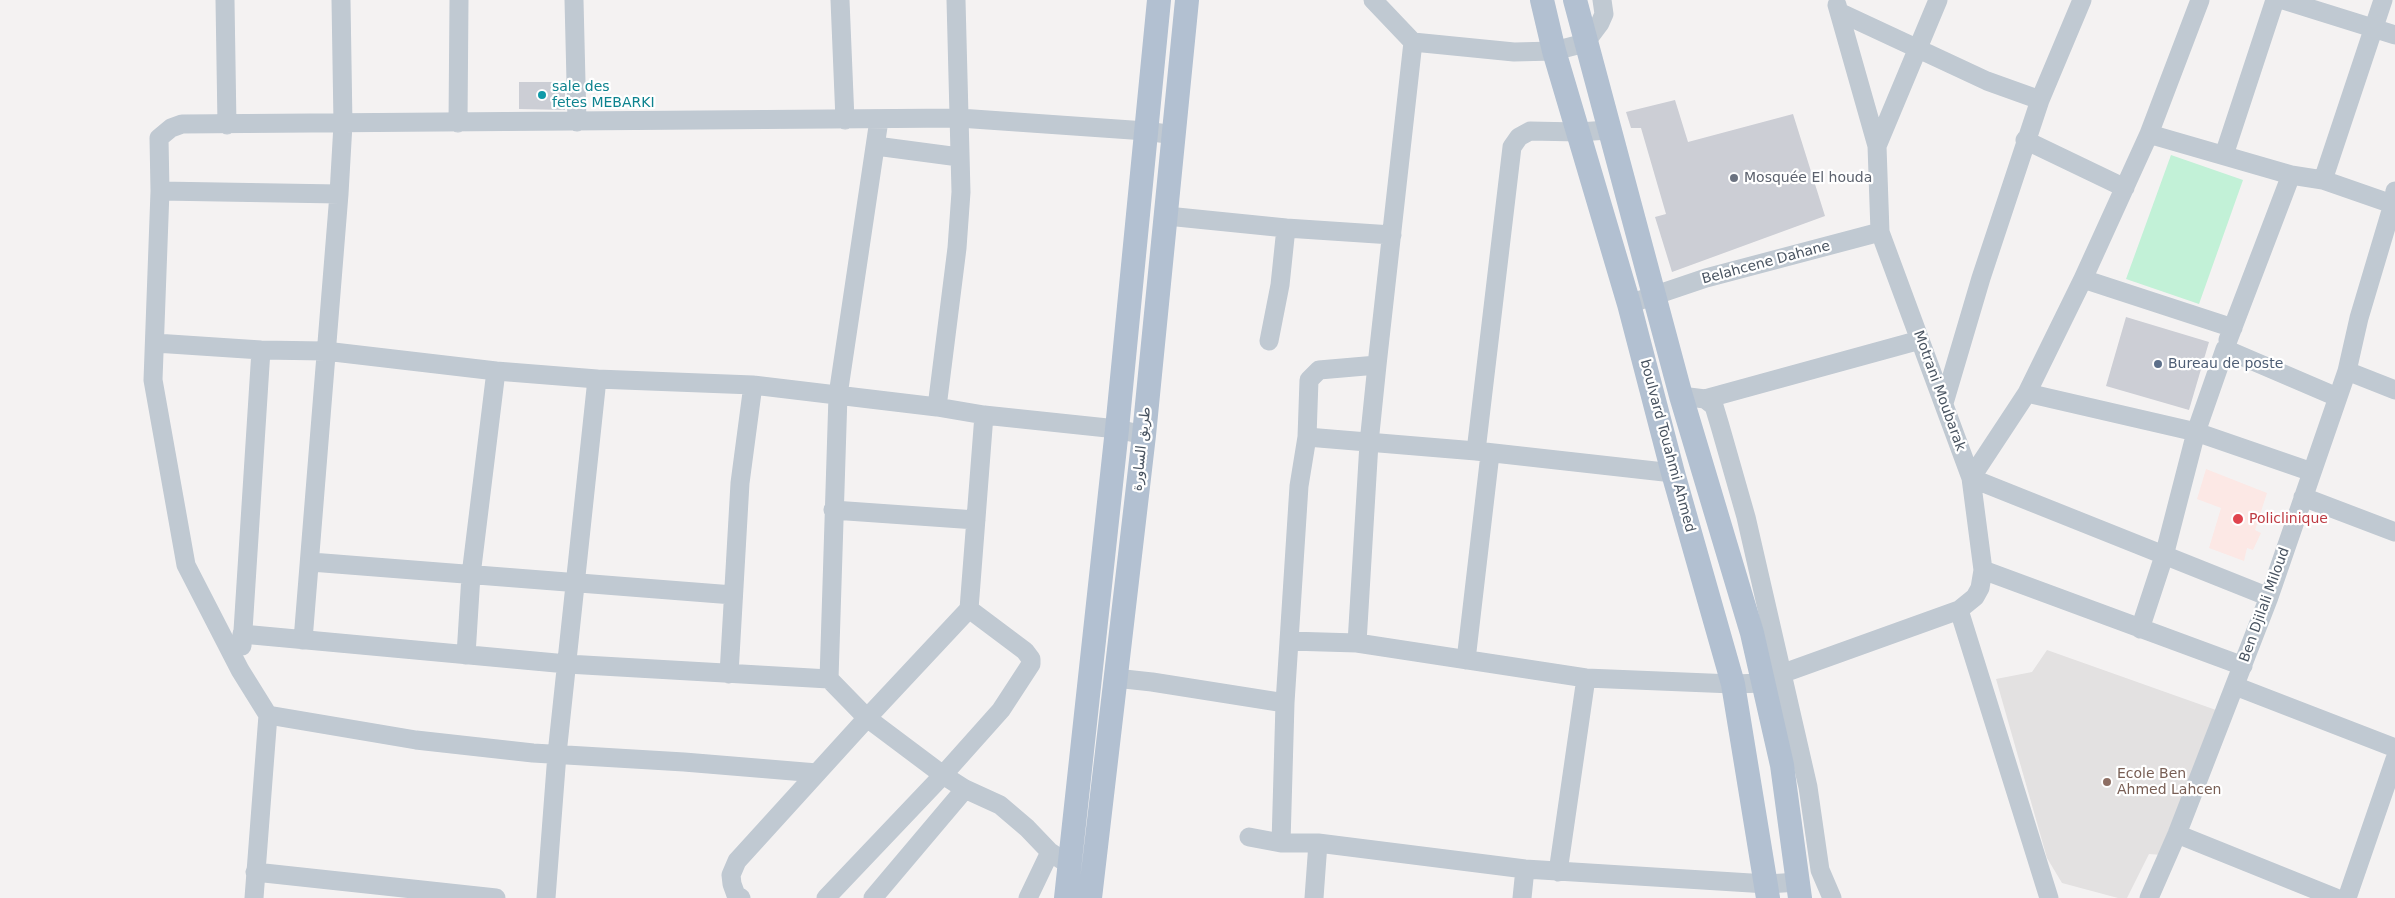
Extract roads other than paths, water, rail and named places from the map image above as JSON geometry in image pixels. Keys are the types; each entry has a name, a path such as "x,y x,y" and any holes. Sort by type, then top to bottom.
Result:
{"main road":[{"name":"طريق الساورة","path":"1066,898 1071,866 1117,428 1159,0"},
{"name":"طريق الساورة","path":"1090,898 1144,435 1187,0"},
{"name":"boulvard Touahmi Ahmed","path":"1542,0 1554,51 1629,304 1673,473 1733,684 1748,786 1768,891"},
{"name":"boulvard Touahmi Ahmed","path":"1575,0 1608,130 1681,396 1752,633 1772,678 1800,890"}],"street":[{"path":"225,0 227,125"},
{"path":"303,640 311,562 325,351 339,194 342,124 341,0"},
{"path":"458,123 459,0"},
{"path":"574,0 577,122"},
{"path":"840,0 845,120"},
{"path":"937,407 957,248 961,192 956,0"},
{"path":"1373,0 1413,42 1514,52 1554,51 1585,43 1600,23 1604,14 1602,0"},
{"name":"Motrani Moubarak","path":"1938,0 1877,146 1880,232 1971,478 1983,570"},
{"path":"1944,402 2025,140 2082,0"},
{"path":"2200,0 2149,134 2083,280 2027,392 1971,478 2269,597"},
{"path":"2224,155 2275,0"},
{"path":"2283,0 2395,35"},
{"path":"2324,180 2383,0"},
{"path":"1837,6 1918,51 1987,81 2040,100"},
{"path":"1837,6 1877,146"},
{"path":"1357,643 1369,443 1413,42"},
{"path":"254,898 268,716 240,670 186,565 153,380 160,191 159,138 164,133 182,124 959,118 1146,131 1174,135"},
{"path":"829,679 838,395 876,146 878,120"},
{"path":"1466,660 1483,453 1512,147 1519,137 1530,131 1579,132 1608,130"},
{"path":"2149,134 2291,175 2324,180 2394,200"},
{"path":"2025,140 2125,188"},
{"path":"876,146 960,157"},
{"path":"2140,629 2164,556 2196,432 2224,349 2291,175"},
{"path":"160,191 339,194"},
{"name":"Ben Djilali Miloud","path":"2149,898 2177,834 2269,597 2347,370 2359,318 2394,200"},
{"path":"1167,216 1286,228 1392,235"},
{"path":"1269,341 1280,285 1286,228"},
{"name":"Belahcene Dahane","path":"1629,304 1706,278 1880,232"},
{"path":"2083,280 2233,328"},
{"path":"1681,396 1705,399 1920,340"},
{"path":"154,342 261,350 325,351 496,371 597,379 753,385 937,407 984,415 1117,428 1144,435"},
{"path":"2224,349 2337,397"},
{"path":"240,670 261,350"},
{"path":"1281,843 1285,704 1299,486 1307,437 1309,380 1314,373 1324,368 1377,365"},
{"path":"2347,370 2395,390"},
{"path":"466,655 471,575 496,371"},
{"path":"546,898 557,754 577,583 597,379"},
{"path":"729,674 740,484 753,385"},
{"path":"2027,392 2196,432 2312,472"},
{"path":"1705,399 1714,406 1746,517 1772,678 1808,787 1820,870 1832,898"},
{"path":"741,898 736,895 731,875 737,861 969,609 984,415"},
{"path":"1307,437 1673,473"},
{"path":"2303,497 2395,532"},
{"path":"833,510 976,520"},
{"path":"311,562 733,594"},
{"path":"1289,641 1357,643 1586,678 1733,684 1772,678 1959,610 1975,597 1980,588 1983,570 2242,666"},
{"path":"826,898 1002,710 1031,664 1031,659 1025,651 969,609"},
{"path":"1959,610 2049,898"},
{"path":"242,634 567,664 829,679 867,718 943,775 965,789 988,798 1013,815 1050,852 1071,866"},
{"path":"1115,678 1152,682 1285,704"},
{"path":"1558,872 1586,678"},
{"path":"2235,686 2395,748"},
{"path":"268,716 416,740 557,754 818,773"},
{"path":"2347,898 2395,759"},
{"path":"873,898 965,789"},
{"path":"2177,834 2336,898"},
{"path":"1249,837 1281,843 1318,843 1525,869 1768,891 1800,890"},
{"path":"1314,898 1318,843"},
{"path":"1028,898 1050,852"},
{"path":"1522,898 1525,869"},
{"path":"255,872 496,898"}],"place":[{"name":"sale des fetes MEBARKI","path":"542,95"},
{"name":"Mosquée El houda","path":"1734,178"},
{"name":"Bureau de poste","path":"2158,364"},
{"name":"Policlinique","path":"2238,519"},
{"name":"Ecole Ben Ahmed Lahcen","path":"2107,782"}]}
